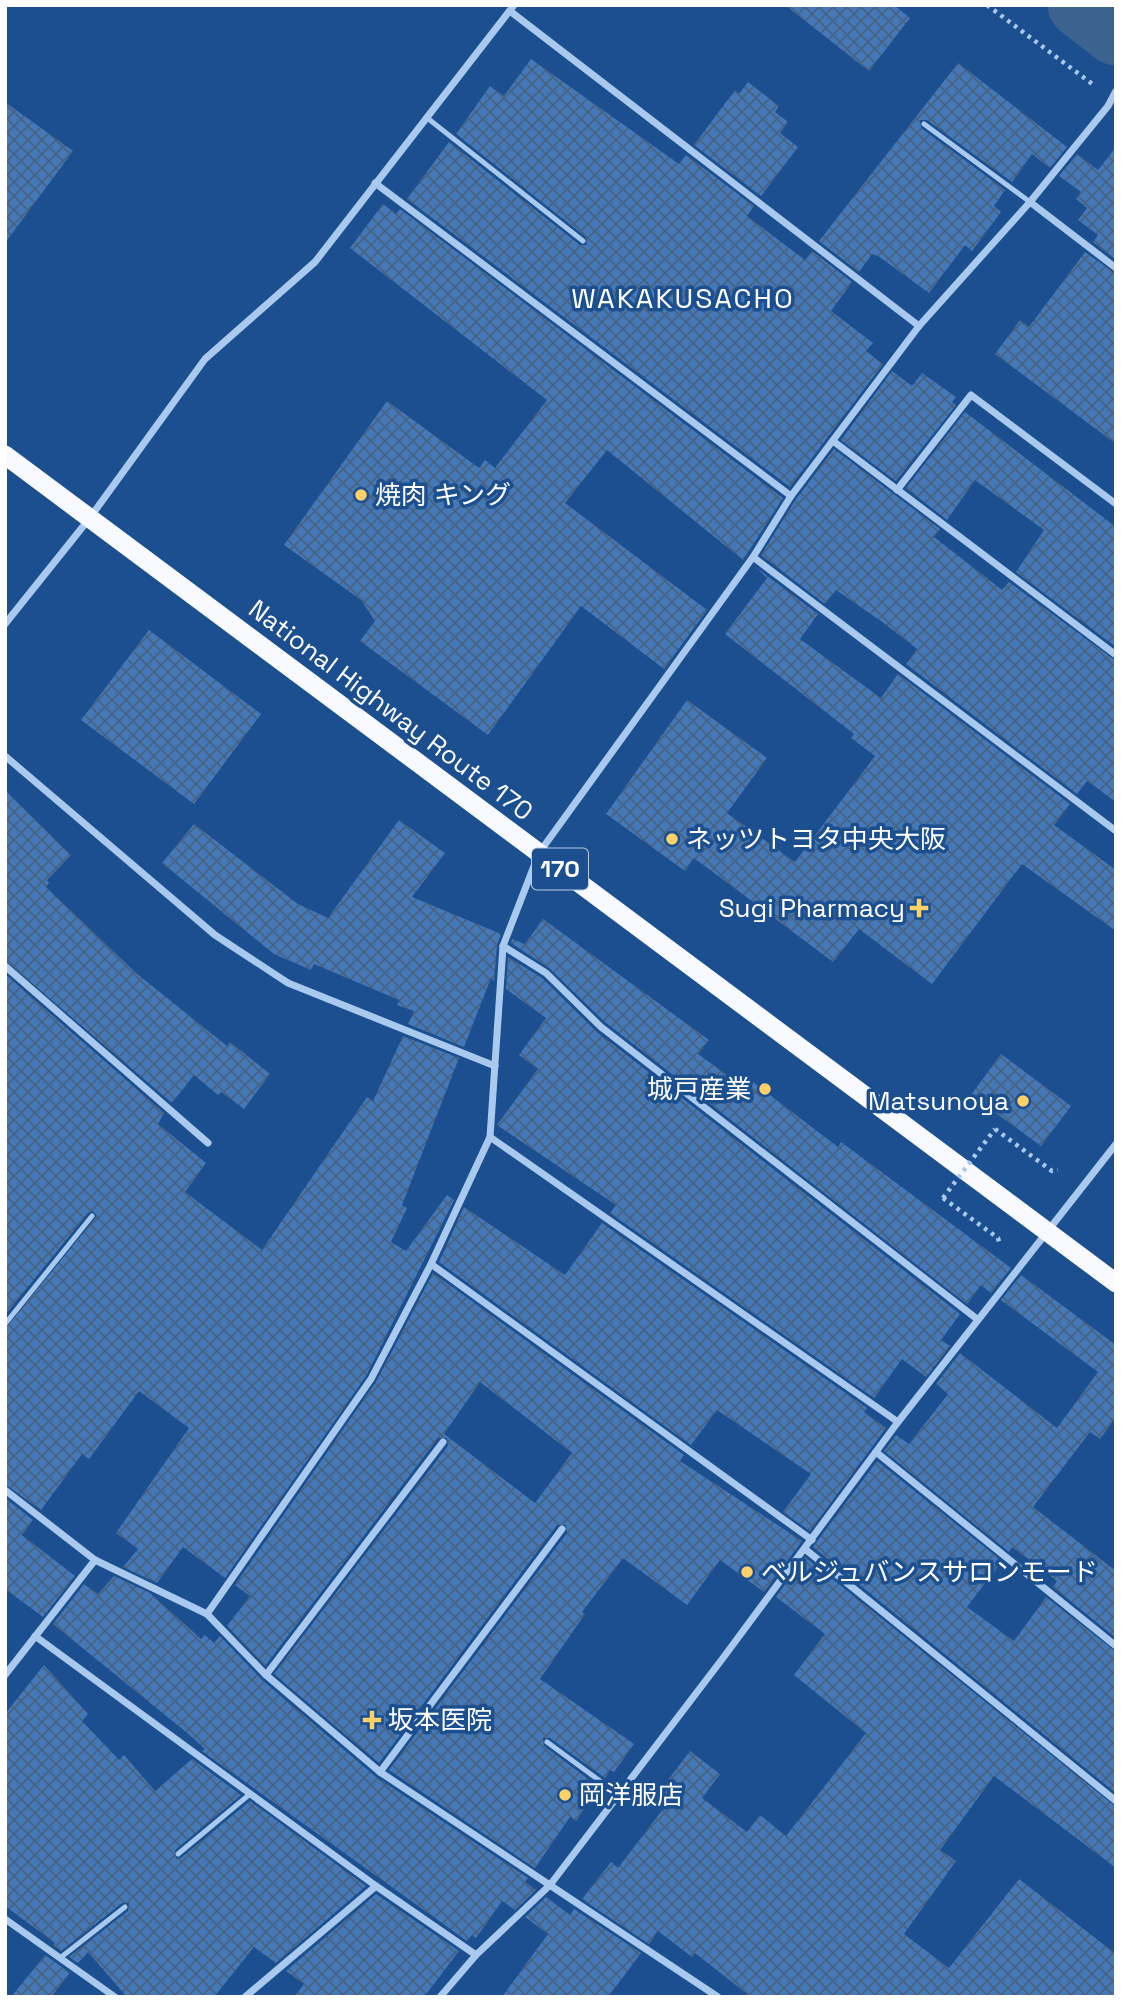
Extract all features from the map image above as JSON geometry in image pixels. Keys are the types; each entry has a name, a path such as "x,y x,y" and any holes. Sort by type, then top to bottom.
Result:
{"highway":[{"name":"National Highway Route 170","path":"5,455 1116,1283"}],"street":[{"path":"5,624 89,519 205,359 315,262 512,8 919,326"},
{"path":"207,1614 372,1379 431,1264 490,1137 503,946 539,853 753,558 791,496 919,326 1030,202 1112,98"},
{"path":"375,183 791,496"},
{"path":"1030,202 1116,268"},
{"path":"897,490 971,395 1116,504"},
{"path":"833,441 1116,655"},
{"path":"753,558 1116,831"},
{"path":"5,756 215,935 288,983 495,1066"},
{"path":"503,946 546,973 601,1027 977,1319"},
{"path":"5,966 208,1143"},
{"path":"490,1137 898,1422"},
{"path":"440,1997 476,1955 550,1885 812,1540 898,1422 1045,1230 1116,1144"},
{"path":"431,1264 812,1540"},
{"path":"266,1675 443,1442"},
{"path":"876,1452 1116,1646"},
{"path":"5,1490 95,1560 207,1614 266,1675 380,1772 718,1997"},
{"path":"380,1772 562,1529"},
{"path":"805,1549 1116,1801"},
{"path":"5,1675 95,1560"},
{"path":"35,1636 376,1886 476,1955"},
{"path":"245,1997 376,1886"},
{"path":"5,1919 115,1997"}],"lane":[{"path":"426,117 583,241"},
{"path":"924,124 1030,202"},
{"path":"5,1324 92,1216"},
{"path":"547,1742 619,1795"},
{"path":"178,1854 250,1794"},
{"path":"60,1958 125,1907"}],"path":[{"path":"987,5 1112,98"},
{"path":"1000,1246 998,1238 943,1198 995,1129 1052,1171 1058,1170"}],"building":[{"path":"785,5 894,5 910,18 869,71"},
{"path":"531,59 679,164 686,155 754,206 747,216 805,260 812,251 852,282 831,311 873,343 866,351 883,364 790,487 407,199 449,142 580,245 587,245 586,237 456,134 490,86 504,96"},
{"path":"958,63 1067,147 1050,168 1032,154 1012,182 927,120 920,120 921,128 1005,190 994,206 1001,212 972,251 965,245 929,293 878,256 872,254 859,272 819,241"},
{"path":"748,82 779,106 775,112 788,122 780,133 798,147 761,196 694,145 735,90 739,94"},
{"path":"5,102 73,151 5,243"},
{"path":"1116,147 1116,260 1093,242 1098,235 1078,220 1087,208 1076,199 1081,192 1059,176 1077,154 1098,170"},
{"path":"383,204 396,214 400,209 783,498 743,560 607,450 565,503 707,610 664,669 581,606 488,735 360,641 375,621 361,600 284,545 387,401 479,468 485,460 495,468 547,400 350,248"},
{"path":"1085,252 1116,274 1116,444 995,354 1020,320 1029,327"},
{"path":"892,371 912,386 922,373 956,397 952,402 956,405 896,481 841,440"},
{"path":"965,412 1116,527 1116,647 1016,572 1044,530 975,480 947,520 906,488"},
{"path":"834,449 940,529 934,537 1002,590 1009,582 1116,661 1116,802 1087,781 1077,794 906,664 917,649 885,624 836,590 825,604 761,555 796,499"},
{"path":"754,566 818,614 800,639 881,698 898,674 1070,804 1054,825 1116,870 1116,931 1022,864 932,984 859,929 833,962 694,858 685,871 606,814 687,700 767,758 727,813 795,862 875,756 851,738 854,734 725,634 767,578"},
{"path":"149,630 261,714 194,804 81,720"},
{"path":"5,790 71,855 47,880 49,883 46,887 136,973 227,1046 230,1042 270,1074 244,1109 221,1092 218,1095 194,1075 172,1103 5,960"},
{"path":"399,820 445,853 412,897 501,934 497,945 494,981 491,978 464,1047 408,1024 414,1011 397,1005 399,1000 314,964 311,970 274,954 162,863 194,824 298,904 328,918"},
{"path":"543,919 709,1040 698,1054 748,1090 753,1082 838,1147 841,1142 1011,1268 991,1293 981,1285 967,1304 605,1022 549,968 511,943 512,939 525,944"},
{"path":"508,957 542,978 597,1032 960,1314 941,1340 950,1346 926,1377 902,1359 874,1398 610,1213 616,1205 497,1125 538,1069 519,1055 546,1018 506,989"},
{"path":"5,974 164,1113 158,1124 206,1163 185,1192 262,1250 367,1097 373,1101 403,1036 459,1058 402,1205 407,1208 391,1242 406,1251 447,1195 454,1200 366,1376 225,1578 183,1547 157,1583 123,1567 138,1549 116,1533 189,1428 139,1391 89,1459 82,1454 41,1510 5,1484 5,1329 97,1216 93,1211 88,1213 5,1315"},
{"path":"1001,1054 1071,1106 1041,1146 971,1095"},
{"path":"464,1207 565,1275 602,1223 867,1408 864,1412 886,1428 810,1531 783,1512 811,1474 717,1410 691,1445 439,1262"},
{"path":"433,1273 684,1455 680,1461 802,1541 764,1592 720,1560 687,1605 623,1558 582,1612 585,1614 540,1679 634,1744 614,1772 610,1770 605,1778 550,1738 543,1738 544,1746 599,1787 576,1821 570,1817 535,1868 389,1770 567,1533 566,1525 557,1525 379,1763 274,1674 448,1446 447,1438 438,1438 265,1666 227,1626 250,1596 235,1585 376,1382","holes":["480,1382 572,1453 535,1503 444,1434"]},
{"path":"1021,1275 1116,1345 1116,1417 1100,1439 1090,1432 1033,1507 1116,1571 1116,1638 1053,1587 1057,1581 1012,1547 1009,1552 884,1451 896,1435 909,1444 948,1394 936,1384 960,1353 1057,1428 1098,1372 1001,1300"},
{"path":"877,1461 1002,1561 967,1607 1014,1641 1046,1597 1116,1652 1116,1793 813,1547"},
{"path":"5,1498 33,1520 22,1535 75,1576 43,1617 5,1589"},
{"path":"805,1557 1116,1807 1116,1868 994,1776 940,1850 956,1861 904,1934 949,1968 1019,1879 1116,1954 1116,1997 751,1997 695,1953 692,1957 658,1931 649,1944 582,1899 611,1862 618,1868 670,1800 659,1792 690,1751 720,1774 702,1798 747,1832 760,1815 786,1836 866,1733 794,1675 825,1634 776,1597"},
{"path":"114,1576 150,1593 201,1639 205,1635 214,1643 220,1636 262,1680 376,1777 528,1878 525,1882 536,1890 515,1910 502,1901 476,1938 472,1935 467,1941 202,1751 205,1749 186,1732 53,1624 84,1584 98,1594"},
{"path":"44,1665 88,1714 82,1721 119,1760 124,1755 155,1791 192,1759 241,1795 175,1850 176,1859 181,1858 250,1801 366,1886 276,1963 254,1947 214,1997 127,1997 88,1952 78,1963 69,1957 128,1911 129,1903 122,1903 61,1951 53,1945 55,1943 5,1906 5,1714"},
{"path":"376,1894 459,1951 424,1997 294,1997 304,1984 286,1971"},
{"path":"546,1897 570,1915 574,1909 641,1953 608,1997 502,1997 548,1934 525,1917"},
{"path":"45,1955 70,1973 51,1997 11,1997"}],"waterway":[{"path":"1080,5 1116,33"}],"place":[{"name":"焼肉 キング","path":"361,495"},
{"name":"ネッツトヨタ中央大阪","path":"672,839"},
{"name":"Sugi Pharmacy","path":"919,908"},
{"name":"城戸産業","path":"765,1089"},
{"name":"Matsunoya","path":"1023,1101"},
{"name":"ベルジュバンスサロンモード","path":"747,1572"},
{"name":"坂本医院","path":"372,1720"},
{"name":"岡洋服店","path":"565,1795"}],"district":[{"name":"WAKAKUSACHO","path":"683,298"}]}
